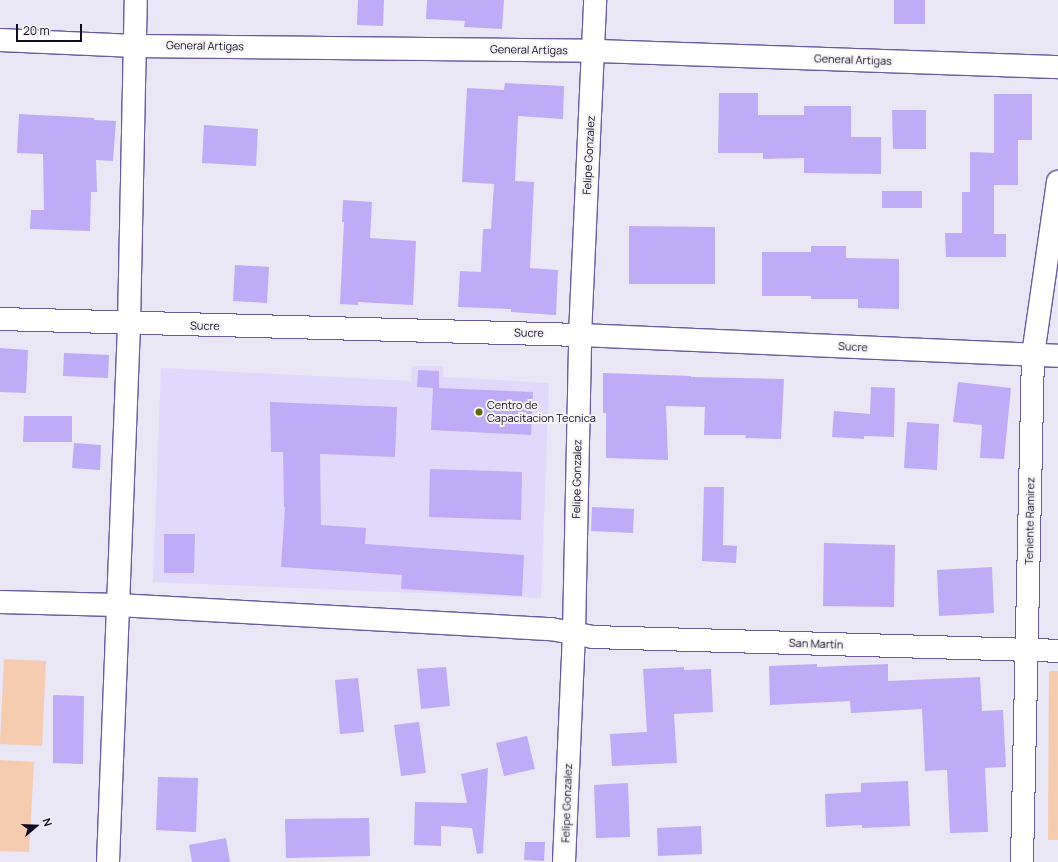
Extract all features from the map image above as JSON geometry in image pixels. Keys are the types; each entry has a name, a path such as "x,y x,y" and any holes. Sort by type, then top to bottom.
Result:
{"street":[{"path":"108,862 129,324 136,0"},
{"name":"Felipe Gonzalez","path":"564,862 574,633 580,335 594,51 595,0"},
{"name":"General Artigas","path":"0,40 135,46 594,51 1058,67"},
{"name":"Teniente Ramirez","path":"1022,862 1033,355 1058,182"},
{"name":"Sucre","path":"0,319 129,324 580,335 1058,356"},
{"name":"San Martín","path":"0,602 118,606 552,629 593,637 1058,651"}],"shaded area":[{"path":"412,366 443,366 443,377 549,383 541,598 153,582 161,368 411,381"},
{"path":"4,659 46,661 42,746 0,744"},
{"path":"1049,671 1058,671 1058,840 1048,840"},
{"path":"0,760 34,762 29,852 0,851"}],"building":[{"path":"358,0 384,0 383,26 357,25"},
{"path":"427,0 504,0 502,29 464,27 465,21 426,19"},
{"path":"894,0 925,0 925,24 894,24"},
{"path":"505,83 564,86 563,119 518,116 515,181 534,182 530,268 558,270 556,315 511,312 511,309 458,307 460,271 481,272 483,229 491,229 494,184 462,182 467,88 504,90"},
{"path":"719,93 758,93 758,115 804,115 804,106 851,106 851,137 881,137 881,174 804,173 804,158 763,159 763,153 718,153"},
{"path":"994,94 1032,94 1032,140 1018,140 1018,185 994,185 994,234 1006,234 1006,257 946,257 945,233 962,233 962,192 970,192 970,152 994,153"},
{"path":"892,110 926,110 926,149 893,149"},
{"path":"19,114 94,118 94,120 116,121 113,161 96,160 97,192 91,192 90,231 30,229 31,210 44,210 43,154 17,153"},
{"path":"204,125 258,129 256,166 202,163"},
{"path":"882,191 922,191 922,208 882,208"},
{"path":"343,200 372,202 370,238 416,241 413,305 358,302 358,305 340,304 344,222 342,222"},
{"path":"629,226 715,227 715,284 629,284"},
{"path":"811,246 846,246 846,258 899,259 899,309 858,308 858,299 811,299 811,296 762,296 762,252 811,252"},
{"path":"235,265 269,267 267,303 233,301"},
{"path":"0,348 28,350 26,393 0,392"},
{"path":"64,353 109,355 108,378 63,376"},
{"path":"418,370 439,371 439,388 533,392 531,435 431,430 433,388 417,387"},
{"path":"603,373 784,379 781,439 745,438 746,435 704,435 705,407 666,406 668,460 606,458 606,413 603,413"},
{"path":"958,382 1011,388 1004,459 980,458 982,425 953,422"},
{"path":"871,387 895,388 894,437 864,436 864,439 832,437 834,411 870,414"},
{"path":"270,402 397,407 395,457 320,454 321,525 366,528 365,544 524,555 522,596 401,589 402,575 281,567 285,507 283,452 271,452"},
{"path":"24,416 72,416 72,442 23,442"},
{"path":"907,422 939,424 937,470 904,468"},
{"path":"74,443 101,445 100,470 72,468"},
{"path":"430,469 522,472 521,520 429,517"},
{"path":"704,487 724,487 723,545 737,546 736,563 702,561"},
{"path":"592,507 634,509 633,533 591,531"},
{"path":"164,534 195,534 194,573 164,573"},
{"path":"824,543 895,545 894,607 823,606"},
{"path":"992,567 994,613 939,616 937,570"},
{"path":"817,664 817,667 888,664 888,681 980,677 982,711 1003,710 1006,767 985,768 988,832 950,833 947,770 925,771 922,709 851,713 850,701 770,705 769,666"},
{"path":"446,667 450,706 421,709 417,669"},
{"path":"684,667 684,670 711,669 713,712 674,714 677,763 612,766 610,734 647,732 643,669"},
{"path":"358,678 364,732 340,734 335,680"},
{"path":"53,695 84,696 83,764 53,763"},
{"path":"419,722 426,773 401,776 394,725"},
{"path":"527,736 535,769 504,776 496,743"},
{"path":"488,768 483,853 477,854 472,828 441,826 441,846 414,845 415,802 467,803 461,774"},
{"path":"158,777 198,778 196,832 156,830"},
{"path":"908,781 910,826 862,828 862,825 826,827 825,794 861,792 861,783"},
{"path":"628,783 630,837 596,838 594,785"},
{"path":"369,818 370,856 286,858 285,819"},
{"path":"701,826 702,854 658,856 657,828"},
{"path":"226,838 230,862 192,862 189,845"},
{"path":"525,842 545,842 544,861 524,860"}],"place":[{"name":"Centro de Capacitacion Tecnica","path":"479,412"}]}
